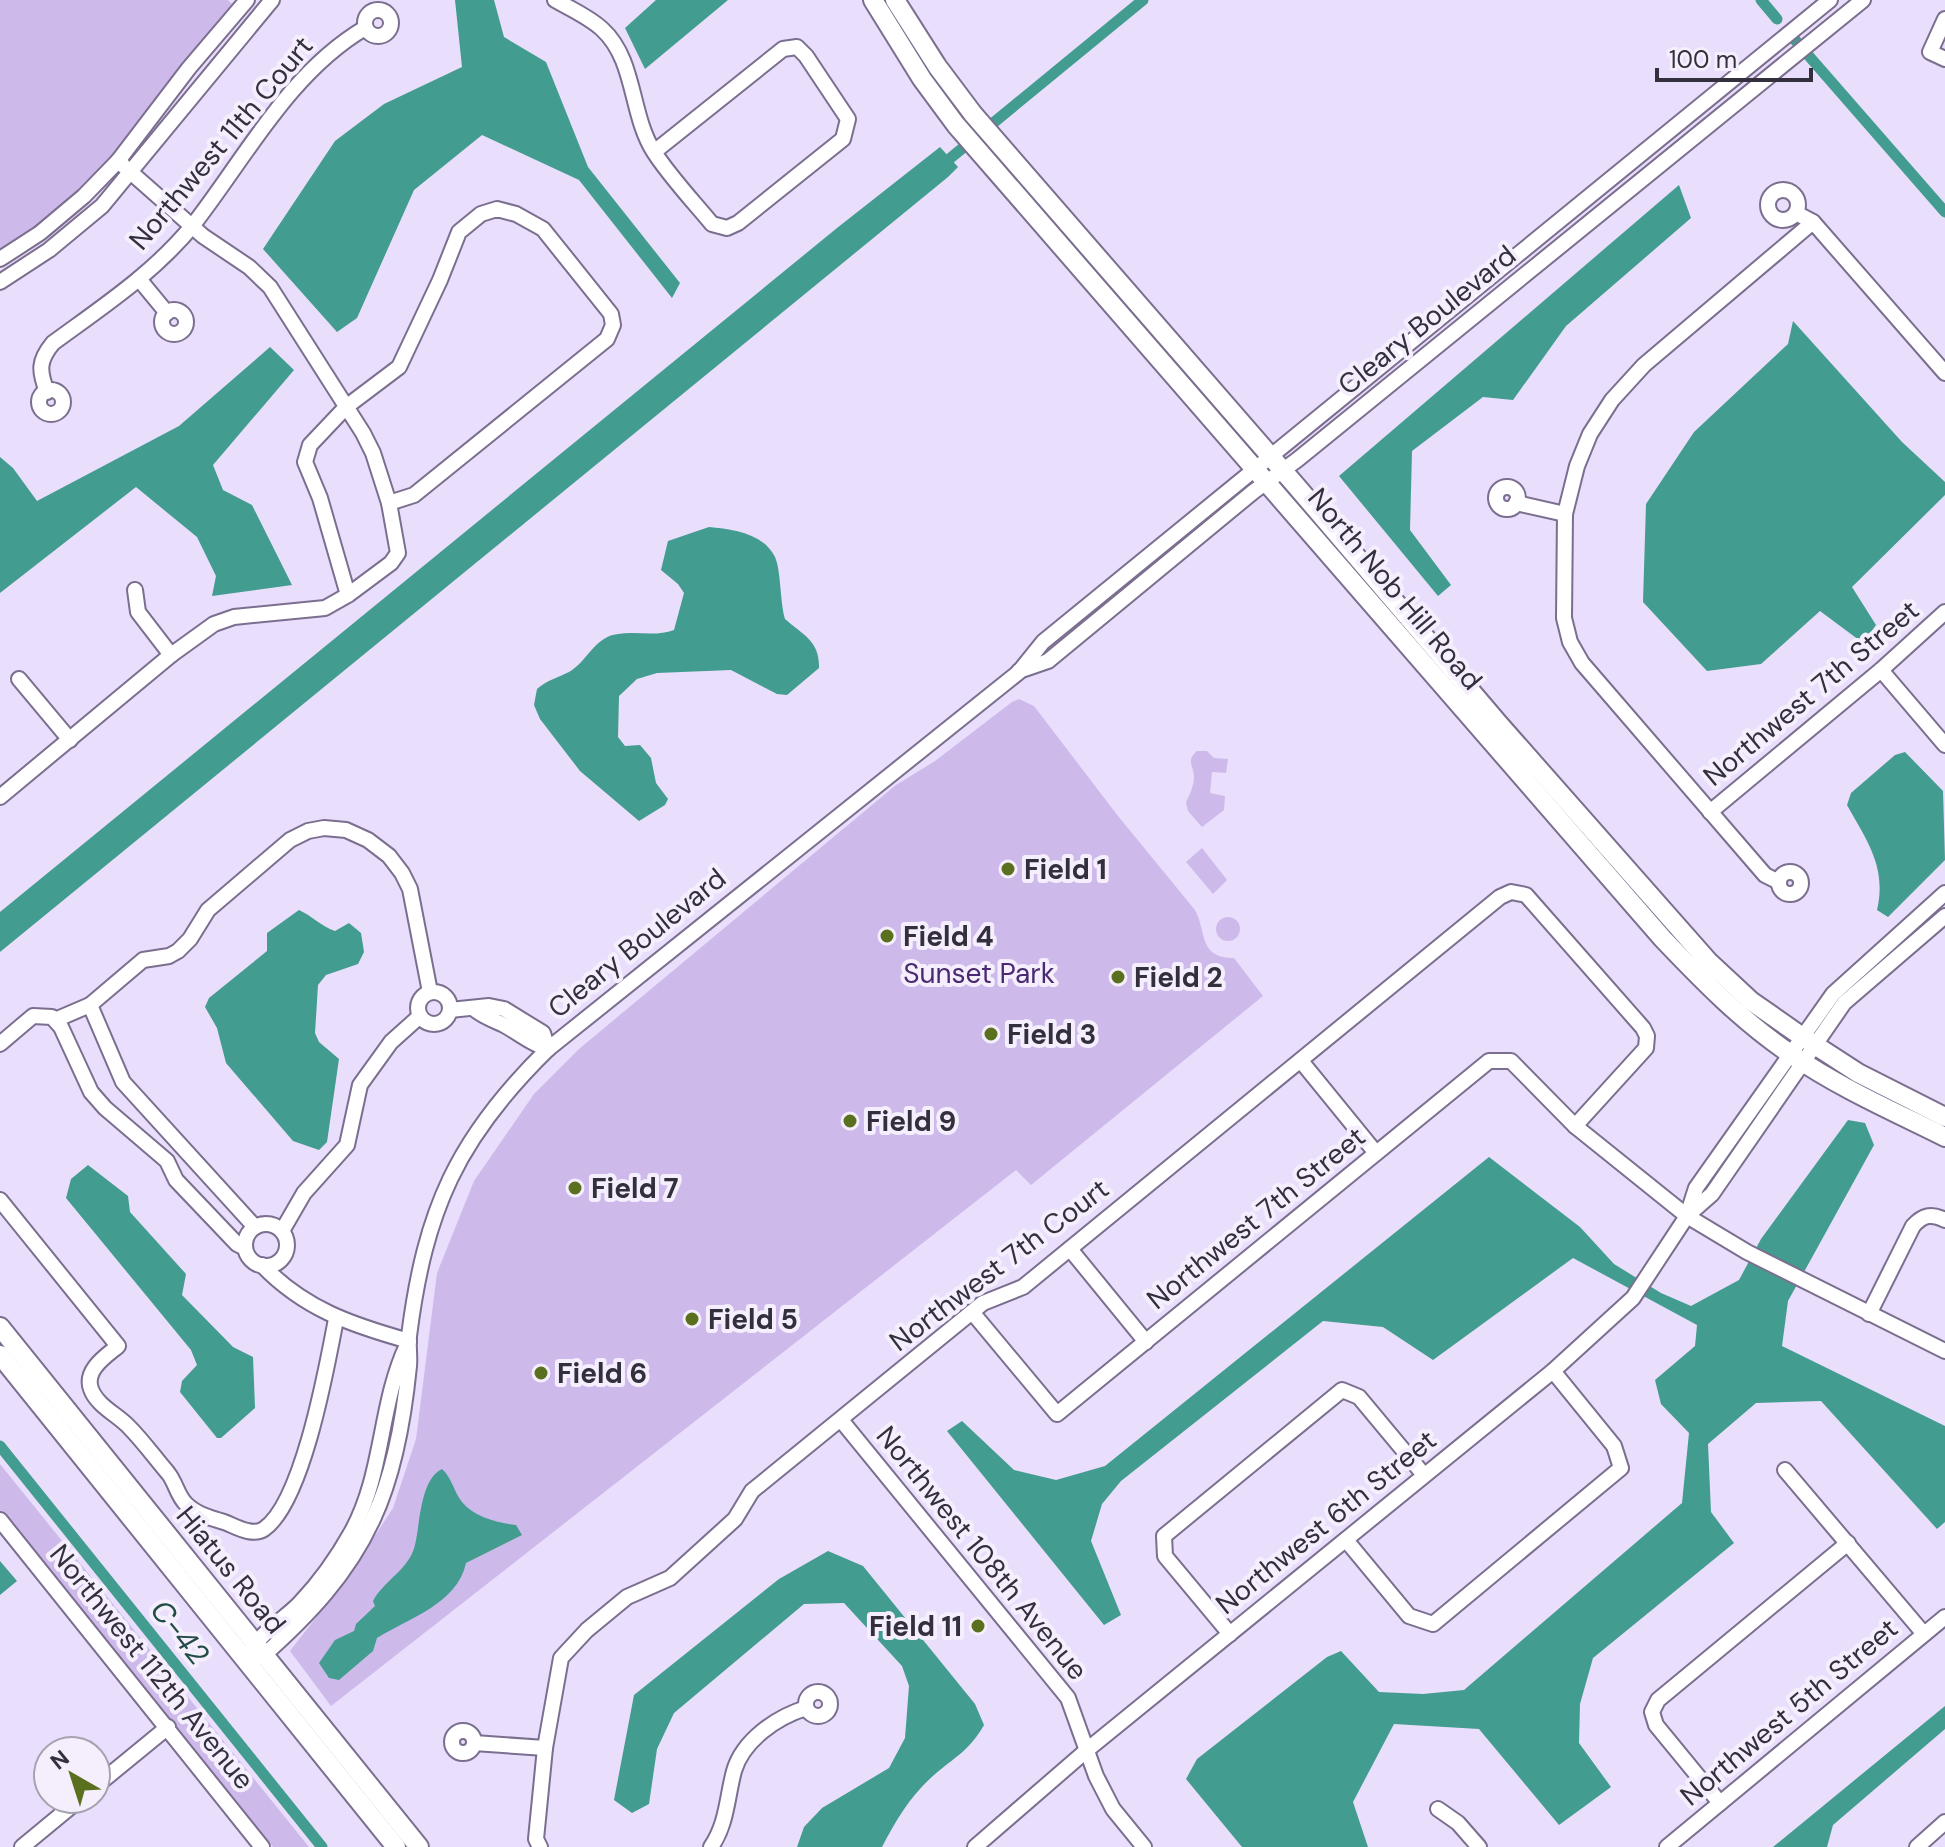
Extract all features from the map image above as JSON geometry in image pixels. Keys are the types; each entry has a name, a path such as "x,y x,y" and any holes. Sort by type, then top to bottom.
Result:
{"main road":[{"name":"North Nob Hill Road","path":"873,0 922,79 956,125 1663,939 1739,1015 1796,1058 1846,1088 1945,1137"},
{"name":"North Nob Hill Road","path":"895,0 937,66 973,114 1498,723 1708,961 1751,1001 1808,1041 1858,1073 1945,1117"},
{"name":"Hiatus Road","path":"0,1327 255,1654 396,1847"},
{"name":"Hiatus Road","path":"0,1355 419,1847"}],"street":[{"path":"0,259 40,233 84,196 118,161 189,68 247,0"},
{"path":"0,282 49,250 102,206 272,0"},
{"path":"555,0 603,30 617,49 627,72 639,122 654,152 712,224 727,228 738,223 843,139 848,119 806,56 797,47 783,49 654,152"},
{"name":"Cleary Boulevard","path":"1261,475 1270,456 1830,0"},
{"name":"Cleary Boulevard","path":"255,1654 310,1612 325,1595 351,1559 374,1518 397,1443 409,1364 417,1277 425,1243 454,1170 495,1105 548,1049 1019,672 1043,642 1261,475 1283,470 1863,0"},
{"path":"1945,19 1930,52 1945,59"},
{"name":"Northwest 11th Court","path":"47,392 41,374 43,355 53,343 139,279 191,226 261,130 311,73 343,41 365,28"},
{"path":"0,797 171,655 214,624 234,617 325,608 391,563 398,553 389,503 373,453 270,287 249,267 191,226 118,161"},
{"path":"348,595 320,498 305,462 310,445 346,407 399,367 459,232 481,214 497,209 516,214 543,229 611,314 613,325 607,339 414,495 389,503"},
{"path":"1796,213 1813,222 1945,373"},
{"path":"1779,882 1765,875 1582,663 1570,642 1564,618 1565,514 1577,466 1590,434 1612,400 1644,365 1813,222"},
{"path":"139,279 167,313"},
{"path":"1516,503 1565,514"},
{"path":"135,590 138,612 171,655"},
{"name":"Northwest 7th Street","path":"1710,812 1881,670 1945,612"},
{"path":"1881,670 1945,745"},
{"path":"19,679 70,740"},
{"path":"55,1020 90,1005 143,960 169,956 178,951 190,939 208,910 280,849 308,831 324,828 346,830 368,840 389,856 402,873 410,889 430,992"},
{"name":"Northwest 7th Court","path":"540,1847 536,1839 545,1748 561,1658 587,1630 627,1597 670,1578 735,1519 752,1491 983,1303 1023,1287 1500,897 1511,892 1526,895 1647,1036 1646,1048 1575,1126"},
{"path":"1808,1041 1833,994 1945,893"},
{"path":"1808,1041 1844,1003 1945,916"},
{"path":"430,992 441,993 450,1010 439,1023 428,1023 420,1016 418,1005 430,992"},
{"path":"90,1005 123,1082 255,1227"},
{"path":"450,1010 489,1006 504,1009 543,1033 548,1049"},
{"path":"0,1044 33,1016 52,1017 61,1027 91,1092 105,1108 167,1161 179,1185 237,1244 245,1248 251,1259 336,1319 409,1341"},
{"path":"282,1231 304,1193 347,1145 360,1085 391,1042 420,1016"},
{"name":"Northwest 6th Street","path":"975,1847 1087,1750 1553,1371 1633,1298 1687,1216 1696,1188 1808,1041"},
{"path":"1301,1061 1376,1153"},
{"name":"Northwest 7th Street","path":"972,1312 1057,1414 1489,1061 1511,1061 1575,1126"},
{"path":"1575,1126 1687,1216 1747,1252 1945,1351"},
{"path":"0,1200 118,1346 96,1365 90,1378 91,1390 150,1451 177,1484 180,1497 196,1513 253,1533 263,1529 286,1498 311,1437 320,1405 336,1319"},
{"path":"1869,1314 1913,1226 1922,1217 1935,1215 1945,1220"},
{"path":"245,1248 247,1236 255,1227 269,1224 282,1231 286,1243 284,1255 274,1264 262,1265"},
{"path":"1070,1249 1146,1342"},
{"path":"1346,1540 1409,1616 1433,1624 1621,1468 1614,1446 1553,1371"},
{"path":"1230,1634 1165,1556 1164,1536 1342,1390 1359,1397 1424,1475"},
{"name":"Northwest 108th Avenue","path":"841,1420 1068,1698 1096,1776 1113,1809 1144,1847"},
{"path":"1785,1470 1924,1634"},
{"name":"Northwest 112th Avenue","path":"0,1520 262,1847"},
{"path":"1720,1803 1656,1725 1652,1712 1658,1700 1848,1543"},
{"name":"Northwest 5th Street","path":"1667,1847 1945,1617"},
{"path":"711,1847 721,1833 735,1767 752,1740 786,1714 806,1708"},
{"path":"112,1773 168,1727"},
{"path":"474,1743 545,1748"},
{"path":"1438,1809 1458,1823 1479,1847"},
{"path":"22,1847 61,1815"},
{"path":"1917,1847 1945,1822"}],"green space":[{"path":"0,0 228,0 232,4 105,164 63,205 0,250"},
{"name":"Sunset Park","path":"1019,699 1034,706 1195,910 1209,949 1222,957 1234,958 1263,996 1031,1185 1016,1170 331,1706 290,1651 352,1571 393,1508 416,1439 437,1273 474,1181 534,1094 579,1049 896,785 935,761"},
{"path":"1197,751 1207,751 1214,758 1228,759 1226,773 1212,772 1210,793 1225,796 1224,810 1202,827 1188,811 1186,802 1194,780 1191,760"},
{"path":"1202,848 1227,880 1213,894 1186,862"},
{"path":"1228,917 1239,924 1240,929 1233,940 1228,941 1217,934 1216,929 1223,918"},
{"path":"0,1464 309,1847 273,1847 0,1510"}],"shaded area":[{"path":"455,0 494,0 504,37 546,62 588,167 680,283 672,298 579,180 482,135 414,190 357,318 337,332 263,249 335,141 384,104 462,67"},
{"path":"656,0 728,0 645,69 625,28"},
{"path":"940,147 958,167 948,177 0,952 0,912"},
{"path":"1679,185 1691,218 1566,326 1513,400 1483,397 1412,451 1410,530 1451,585 1438,596 1339,476"},
{"path":"1793,321 1902,442 1945,482 1945,495 1852,587 1876,625 1863,643 1820,611 1761,664 1707,671 1643,602 1646,504 1694,432 1788,344"},
{"path":"270,347 294,370 213,465 223,490 252,505 292,585 212,596 216,576 197,537 136,487 0,593 0,457 13,468 37,501 179,426"},
{"path":"709,527 755,537 770,549 777,563 785,619 813,645 819,668 787,695 777,694 731,670 657,673 637,679 619,696 618,737 625,746 640,745 651,758 656,783 668,799 665,805 639,821 580,771 540,719 534,705 537,689 575,668 603,639 625,633 674,630 684,593 661,570 668,541"},
{"path":"1905,752 1943,791 1945,860 1888,917 1877,910 1877,867 1847,805 1851,793 1895,755"},
{"path":"299,910 335,931 349,923 361,933 364,952 358,964 326,975 318,985 315,1033 319,1042 339,1059 327,1142 319,1150 293,1141 226,1063 217,1028 205,1007 209,998 267,951 267,933"},
{"path":"1848,1120 1865,1123 1874,1145 1788,1301 1782,1346 1945,1426 1945,1522 1937,1529 1821,1401 1756,1403 1708,1444 1711,1512 1734,1543 1593,1658 1580,1704 1579,1743 1611,1787 1559,1825 1479,1729 1394,1724 1353,1802 1368,1847 1242,1847 1186,1779 1197,1759 1327,1657 1341,1651 1379,1692 1423,1694 1464,1690 1682,1503 1689,1433 1661,1404 1655,1380 1695,1346 1697,1325 1573,1258 1433,1360 1383,1327 1323,1321 1121,1481 1102,1504 1091,1541 1121,1615 1104,1625 947,1431 962,1421 1014,1470 1056,1480 1105,1466 1489,1157 1580,1227 1614,1264 1661,1293 1691,1306 1739,1280 1761,1239"},
{"path":"88,1165 128,1196 130,1212 186,1274 182,1295 233,1347 253,1357 255,1408 221,1438 217,1438 180,1392 182,1381 197,1365 191,1350 66,1198 71,1179"},
{"path":"442,1469 459,1498 473,1512 516,1525 522,1535 466,1563 453,1589 442,1599 377,1638 373,1651 339,1680 329,1678 319,1663 335,1640 354,1631 356,1624 375,1606 373,1601 378,1594 412,1554 425,1492 429,1482"},
{"path":"828,1551 863,1566 975,1704 984,1725 968,1747 918,1791 882,1847 797,1847 804,1827 822,1808 889,1768 905,1738 909,1686 902,1666 844,1603 804,1604 674,1713 657,1749 649,1804 632,1813 614,1800 634,1695 779,1579"},
{"path":"0,1561 17,1581 0,1595"},
{"path":"1945,1706 1945,1729 1833,1825 1827,1847 1773,1847"}],"waterway":[{"path":"942,165 1143,0"},
{"path":"1761,0 1777,19"},
{"path":"1808,55 1945,212"},
{"name":"C-42","path":"0,1446 322,1847"}],"place":[{"name":"Field 1","path":"1008,869"},
{"name":"Field 4","path":"887,936"},
{"name":"Field 2","path":"1118,977"},
{"name":"Field 3","path":"991,1034"},
{"name":"Field 9","path":"850,1121"},
{"name":"Field 7","path":"575,1188"},
{"name":"Field 5","path":"692,1319"},
{"name":"Field 6","path":"541,1373"},
{"name":"Field 11","path":"978,1626"}]}
